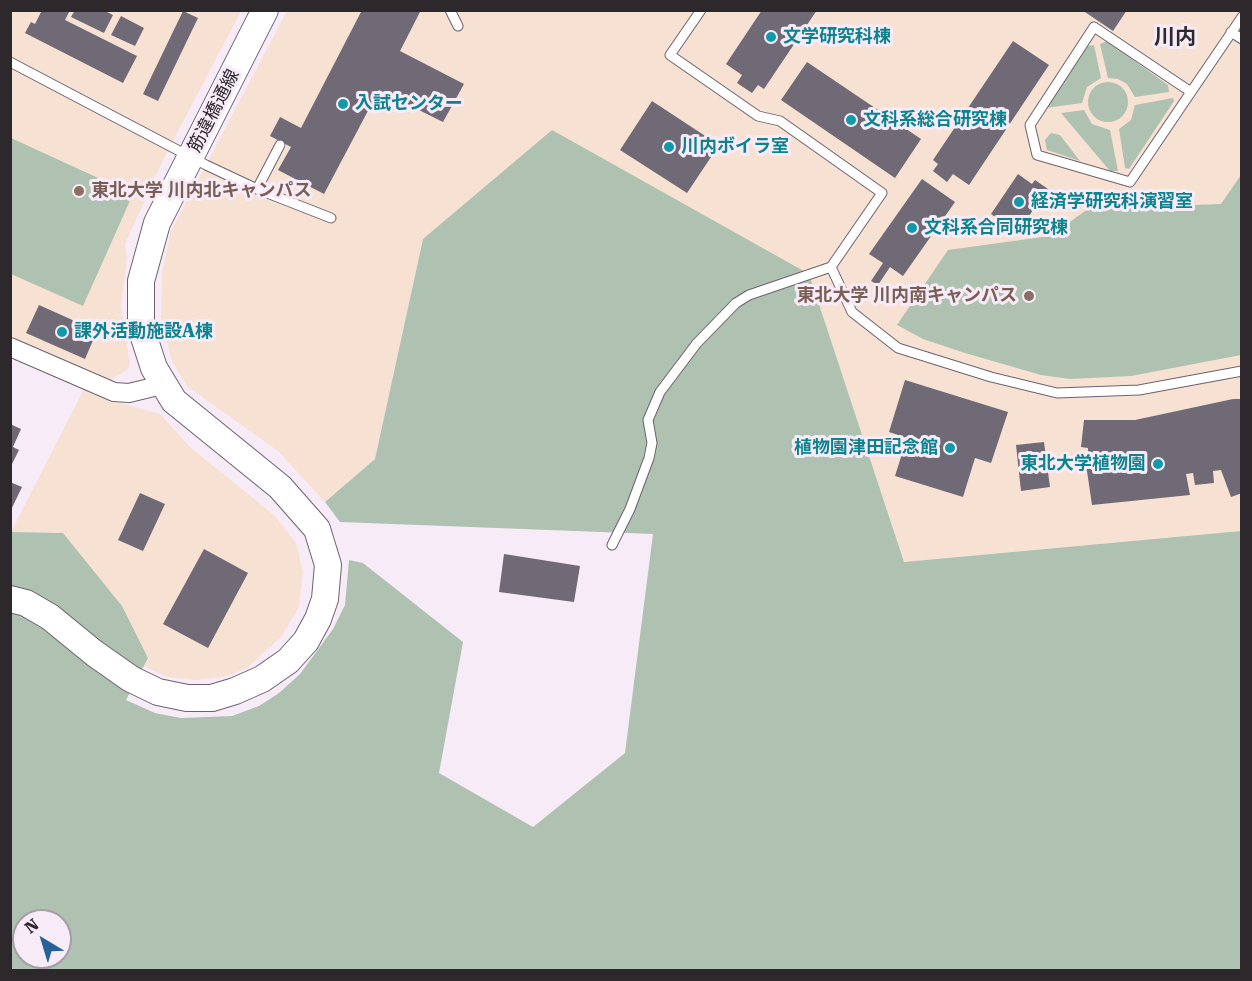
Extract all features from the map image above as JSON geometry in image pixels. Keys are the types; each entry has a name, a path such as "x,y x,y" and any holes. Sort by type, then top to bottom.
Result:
{"street":[{"name":"筋違橋通線","path":"10,599 26,603 50,616 94,653 131,679 158,692 187,698 212,698 262,679 288,661 306,641 318,619 328,583 328,565 317,529 280,487 187,414 162,385 146,350 141,328 141,280 157,223 265,10"},
{"path":"10,347 114,392 129,393 162,385"}],"lane":[{"path":"450,10 458,26"},
{"path":"612,544 630,509 650,458 652,443 648,420 660,392 697,343 736,303 749,295 831,267 882,194 780,121 758,116 670,55 699,11"},
{"path":"1191,92 1094,27 1030,125 1037,155 1130,182 1242,17"},
{"path":"1231,32 1242,39"},
{"path":"10,62 190,157 257,189 331,218"},
{"path":"257,189 280,145"},
{"path":"831,267 852,312 898,348 991,377 1058,393 1139,390 1242,371"}],"shaded area":[{"name":"東北大学 川内北キャンパス","path":"10,11 241,11 164,158 125,244 127,257 121,306 130,364 128,369 109,381 11,338"},
{"name":"東北大学 川内南キャンパス","path":"287,11 1241,11 1241,531 904,562 809,274 423,239 375,459 325,502 278,451 188,387 172,362 161,318 162,273 171,231"},
{"path":"84,389 112,401 160,414 190,447 275,516 296,543 303,572 299,607 281,637 247,668 223,677 196,680 167,677 144,666 148,658 63,533 11,532"}],"green space":[{"path":"1107,41 1168,85 1169,92 1135,97 1127,84 1118,79 1108,78 1100,44"},
{"path":"1094,45 1101,78 1087,87 1082,103 1046,108 1087,46"},
{"path":"1108,82 1122,88 1128,102 1122,116 1108,122 1094,116 1088,102 1094,88"},
{"path":"1173,98 1174,101 1129,169 1125,168 1119,129 1131,120 1135,105"},
{"path":"1084,110 1092,124 1110,130 1118,171 1110,171 1061,113"},
{"path":"552,130 809,274 904,562 1241,531 1241,970 11,970 11,532 63,533 122,606 148,658 126,700 155,713 181,718 232,716 259,706 279,693 300,674 333,629 345,605 349,560 363,563 463,642 439,773 533,827 625,753 653,534 340,522 325,502 375,459 423,239"},
{"path":"1051,133 1060,135 1080,161 1047,150 1045,140"},
{"path":"11,138 133,194 83,306 11,274"},
{"path":"1241,175 1241,355 1131,376 1070,379 1041,375 965,353 923,339 897,325 948,250 1050,236 1088,209 1221,204"}],"building":[{"path":"42,10 70,10 65,20 137,56 123,83 25,33 31,22 35,24"},
{"path":"75,10 103,10 113,15 104,33 71,17"},
{"name":"入試センター","path":"362,10 420,12 400,51 464,84 443,122 379,90 324,194 278,170 291,147 270,136 280,117 301,128"},
{"name":"文学研究科棟","path":"762,10 817,10 764,89 758,85 752,93 737,83 742,75 726,64"},
{"path":"1082,10 1127,10 1113,31"},
{"path":"183,11 198,18 158,101 143,94"},
{"path":"121,16 144,28 135,46 111,35"},
{"path":"1013,41 1049,65 969,185 953,174 947,182 933,171 938,164 933,160"},
{"name":"文科系総合研究棟","path":"807,62 921,139 895,178 781,100"},
{"name":"川内ボイラ室","path":"652,101 719,145 687,193 620,150"},
{"name":"経済学研究科演習室","path":"1018,174 1032,184 1035,180 1048,189 1017,233 991,214"},
{"name":"文科系合同研究棟","path":"922,179 955,202 903,276 890,267 878,285 871,281 883,263 869,254"},
{"name":"課外活動施設A棟","path":"39,305 97,331 85,359 26,333"},
{"name":"植物園津田記念館","path":"905,380 1008,412 991,463 975,458 963,497 895,476 907,438 889,432"},
{"path":"1242,399 1242,493 1231,497 1221,470 1213,471 1214,483 1195,485 1193,473 1186,474 1190,495 1092,505 1087,471 1079,472 1078,458 1088,458 1088,448 1081,447 1084,420 1135,420"},
{"path":"10,424 21,429 13,447 19,450 10,468"},
{"path":"1044,442 1050,487 1021,491 1016,445"},
{"path":"10,482 22,487 10,512"},
{"path":"140,493 165,504 143,551 118,540"},
{"path":"204,549 248,573 208,648 163,624"},
{"path":"504,554 580,566 574,602 499,592"}],"place":[{"name":"文学研究科棟","path":"771,37"},
{"name":"入試センター","path":"343,104"},
{"name":"文科系総合研究棟","path":"851,120"},
{"name":"川内ボイラ室","path":"669,147"},
{"name":"東北大学 川内北キャンパス","path":"79,191"},
{"name":"経済学研究科演習室","path":"1019,202"},
{"name":"文科系合同研究棟","path":"912,228"},
{"name":"東北大学 川内南キャンパス","path":"1029,296"},
{"name":"課外活動施設A棟","path":"62,332"},
{"name":"植物園津田記念館","path":"950,448"},
{"name":"東北大学植物園","path":"1158,464"}],"district":[{"name":"川内","path":"1175,38"}]}
